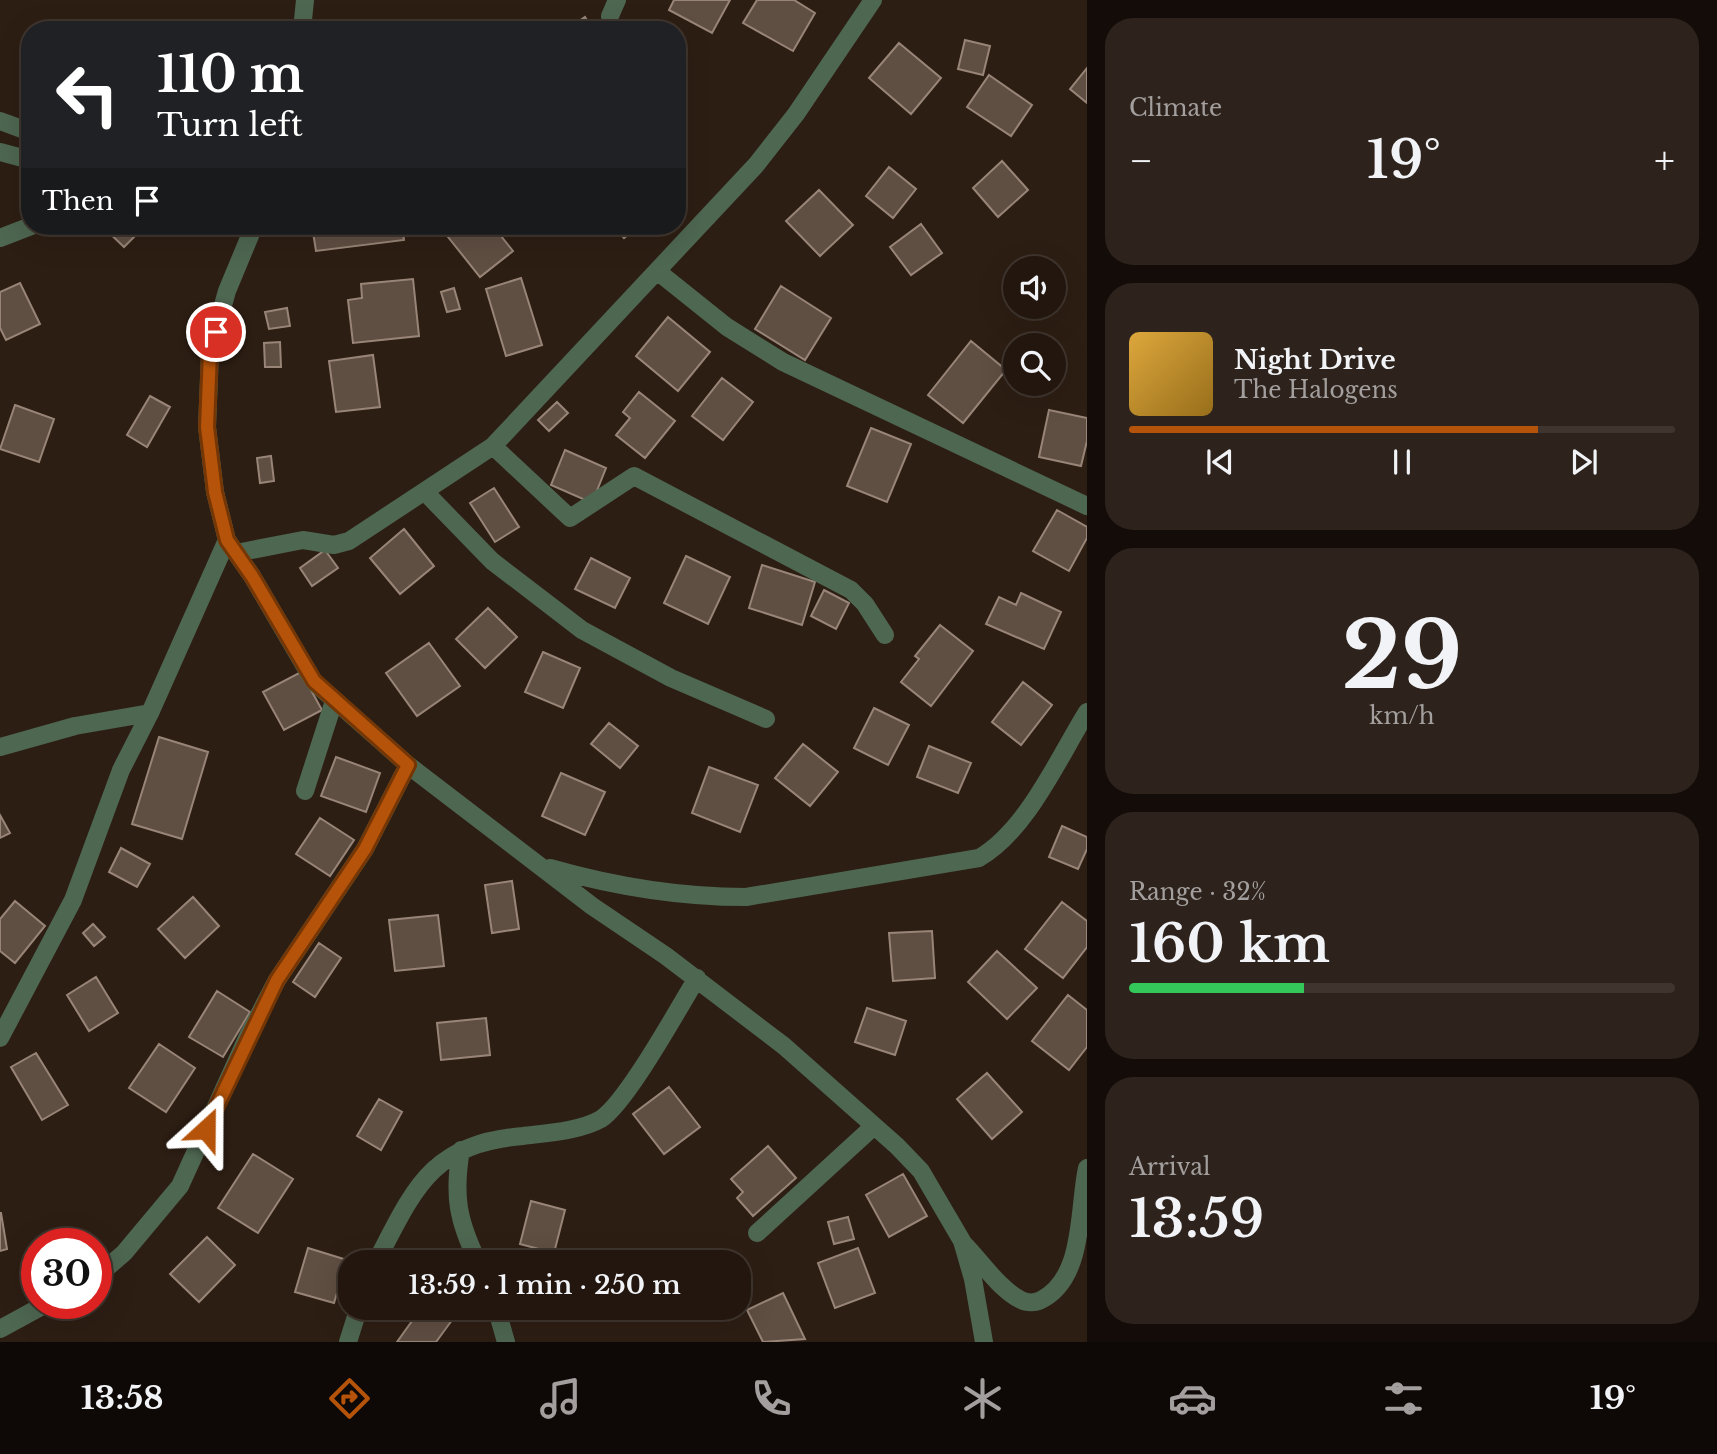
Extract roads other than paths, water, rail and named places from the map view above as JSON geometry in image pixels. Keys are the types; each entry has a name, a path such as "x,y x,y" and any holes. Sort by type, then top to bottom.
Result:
{"street":[{"path":"303,21 306,0"},
{"path":"231,547 303,540 334,545 349,541 493,446 703,218 756,165 796,114 873,0"},
{"path":"0,121 21,129"},
{"path":"0,152 21,158"},
{"path":"0,238 21,230"},
{"path":"250,235 227,291 210,352 207,427 215,492 231,547 314,681 408,765 592,906 697,978 784,1046 921,1171 961,1241 973,1279 984,1342"},
{"path":"657,271 727,327 783,362 1087,506"},
{"path":"493,446 570,518 634,476 851,590 865,604 885,635"},
{"path":"425,492 492,561 582,630 671,678 766,719"},
{"path":"0,1038 73,900 121,770 231,547"},
{"path":"305,791 334,701"},
{"path":"544,867 596,881 711,897 746,897 979,858 996,848 1015,829 1087,712"},
{"path":"0,747 75,726 150,713"},
{"path":"112,1263 124,1253 180,1186 248,1036 277,980 365,849 408,765"},
{"path":"382,1250 399,1217 430,1172 450,1154 490,1139 562,1130 602,1118 629,1087 697,978"},
{"path":"757,1233 874,1126"},
{"path":"461,1150 457,1173 460,1226 472,1250"},
{"path":"961,1241 1023,1302 1037,1302 1048,1296 1062,1283 1070,1265 1077,1238 1087,1168"},
{"path":"0,1329 21,1318"},
{"path":"348,1342 355,1320"},
{"path":"500,1320 506,1342"}]}
